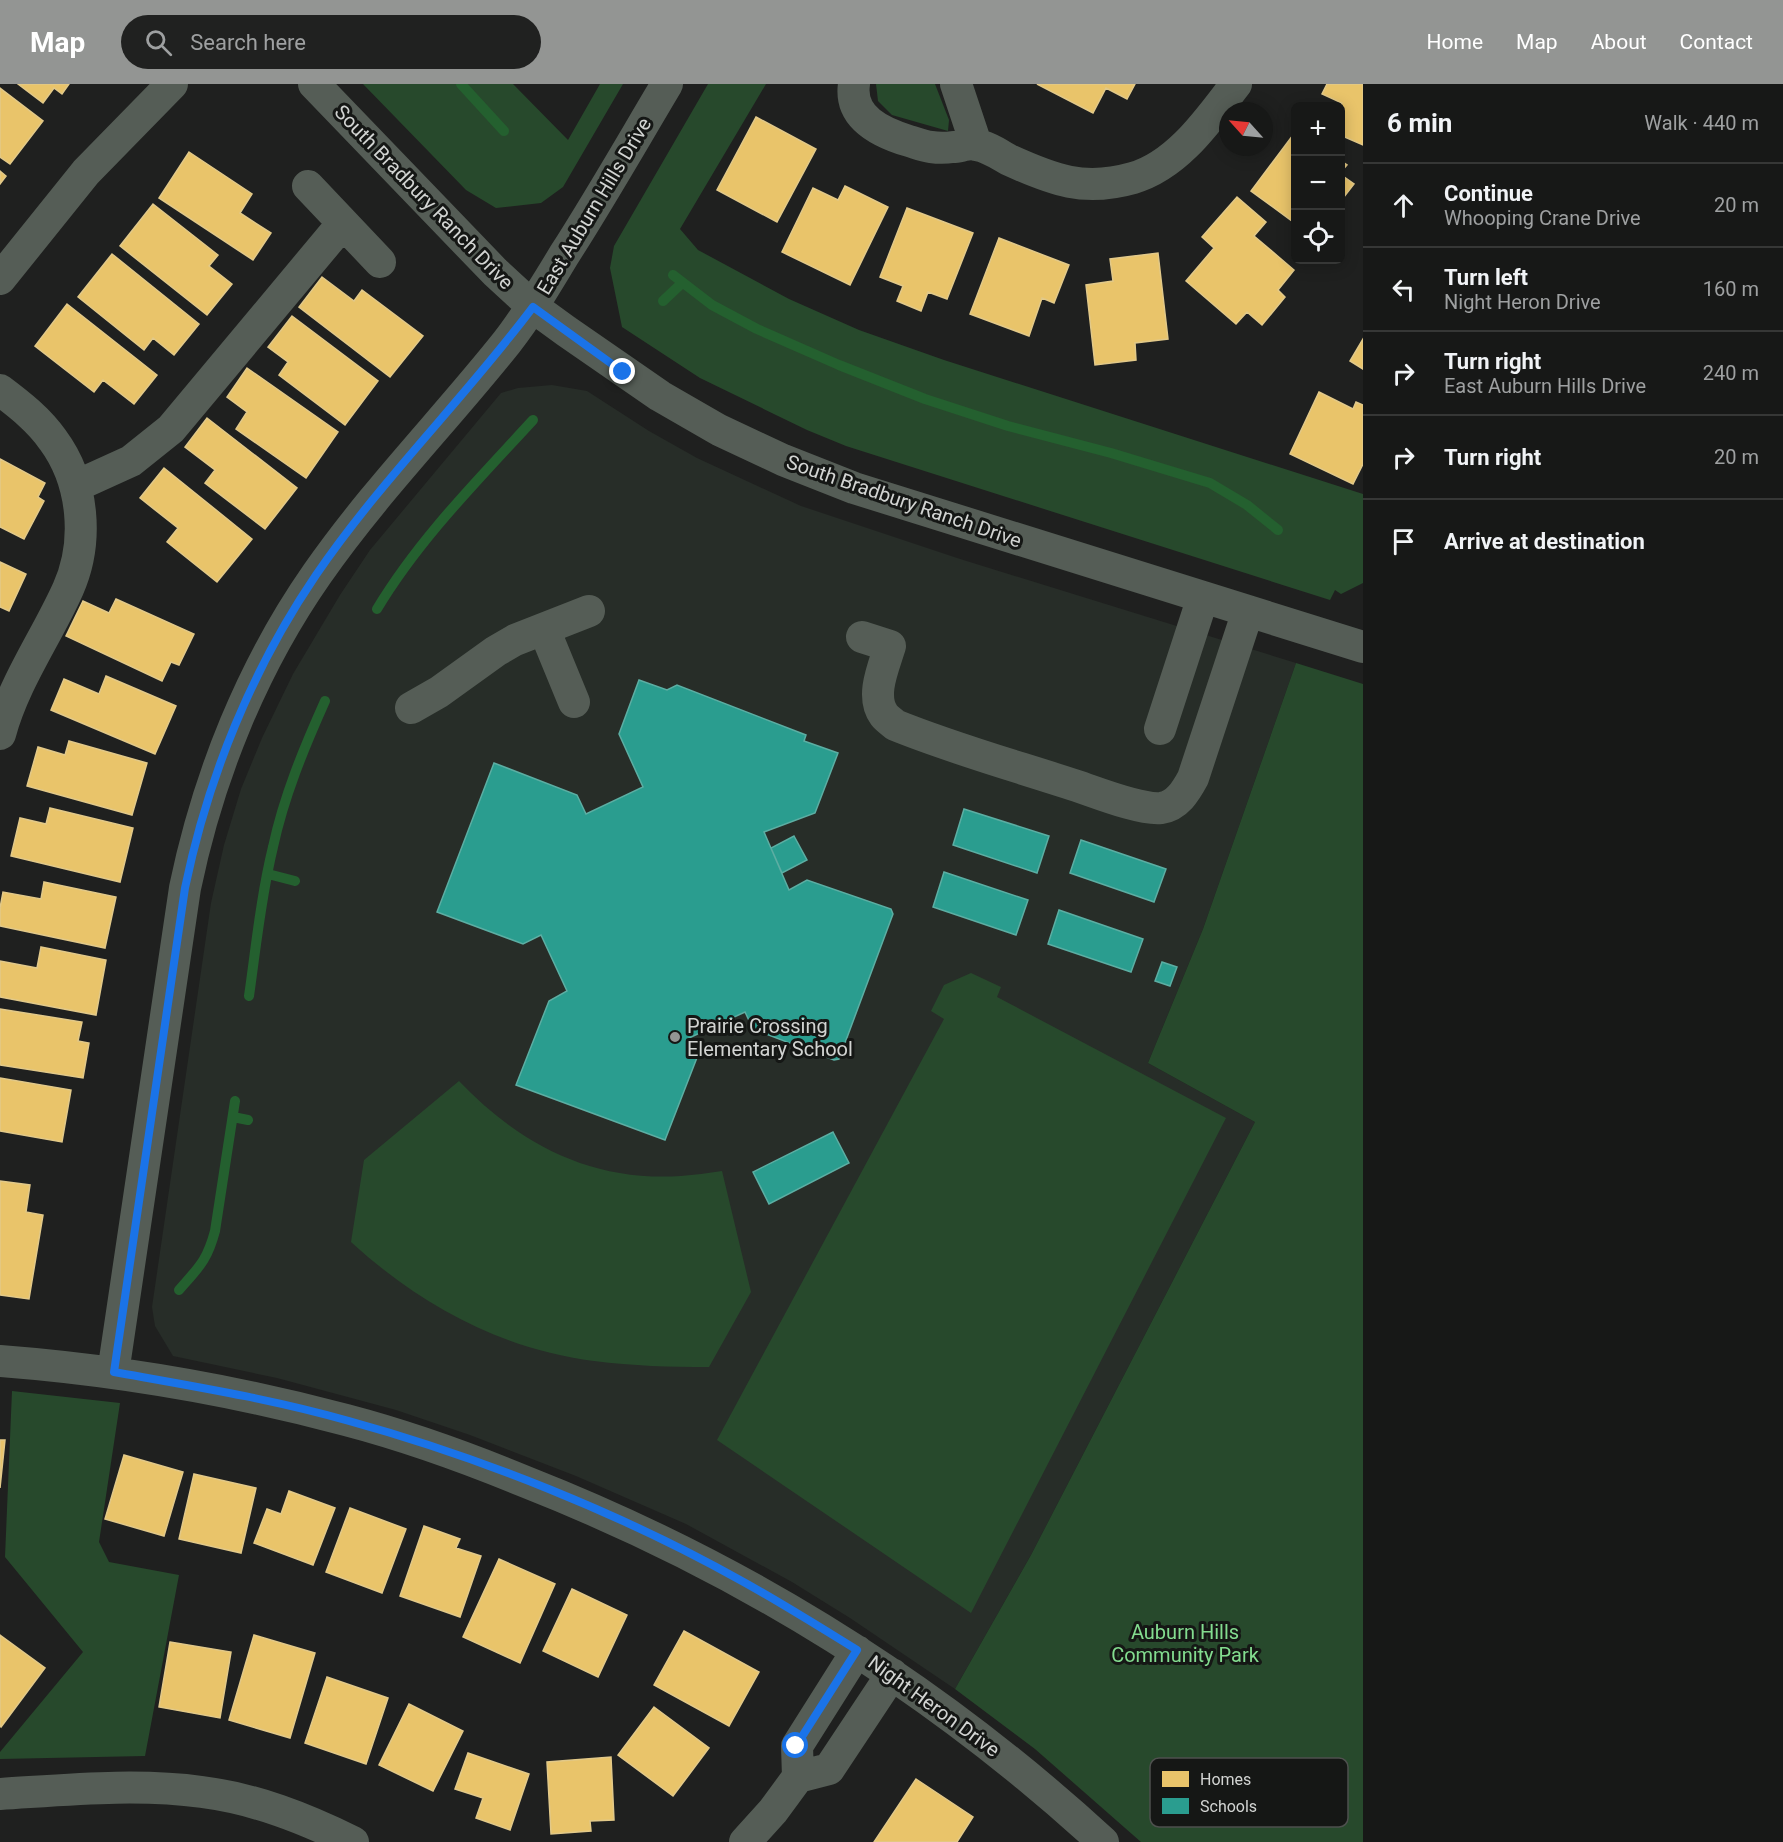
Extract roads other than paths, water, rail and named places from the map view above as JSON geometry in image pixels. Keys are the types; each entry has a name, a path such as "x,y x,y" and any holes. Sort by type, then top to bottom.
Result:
{"street":[{"path":"0,279 86,172 172,84"},
{"name":"South Bradbury Ranch Drive","path":"314,84 495,272 533,307 660,396 719,429 783,460 863,491 1363,647"},
{"name":"East Auburn Hills Drive","path":"114,1372 185,888 204,812 232,731 266,660 316,576 347,533 507,342 533,307 667,84"},
{"path":"854,84 856,105 876,128 888,134 929,147 952,148 976,144 1047,177 1089,184 1110,183 1134,177 1155,168 1173,156 1236,84"},
{"path":"956,84 976,144"},
{"path":"308,186 380,262"},
{"path":"76,486 131,461 171,429 343,223"},
{"path":"0,390 31,415 54,441 76,486 81,527 72,578 16,686 0,735"},
{"path":"1160,729 1203,597"},
{"path":"411,708 439,692 505,645 589,611"},
{"path":"876,642 879,702 884,715 895,725 1096,792 1148,808 1162,808 1172,804 1184,794 1192,778 1248,611"},
{"path":"544,628 574,702"},
{"name":"Night Heron Drive","path":"0,1361 114,1372 316,1412 391,1433 486,1466 586,1506 697,1557 778,1601 857,1650 1011,1762 1103,1842"},
{"path":"798,1777 796,1746 857,1650"},
{"path":"745,1842 762,1824 798,1777 829,1769 892,1674"},
{"path":"0,1794 134,1788 201,1792 232,1797 293,1814 351,1841"}],"waterway":[{"path":"461,84 504,131"},
{"path":"673,275 712,305 757,329 839,365 925,399 1008,426 1111,453 1210,483 1247,505 1278,530"},
{"path":"663,301 682,283"},
{"path":"377,609 430,534 533,420"},
{"path":"249,996 262,903 278,828 295,773 325,701"},
{"path":"268,874 295,881"},
{"path":"179,1290 202,1263 215,1231 235,1101"},
{"path":"233,1117 248,1120"}],"place":[{"name":"Prairie Crossing Elementary School","path":"675,1037"}],"park label":[{"name":"Auburn Hills Community Park","path":"1185,1644"}]}
